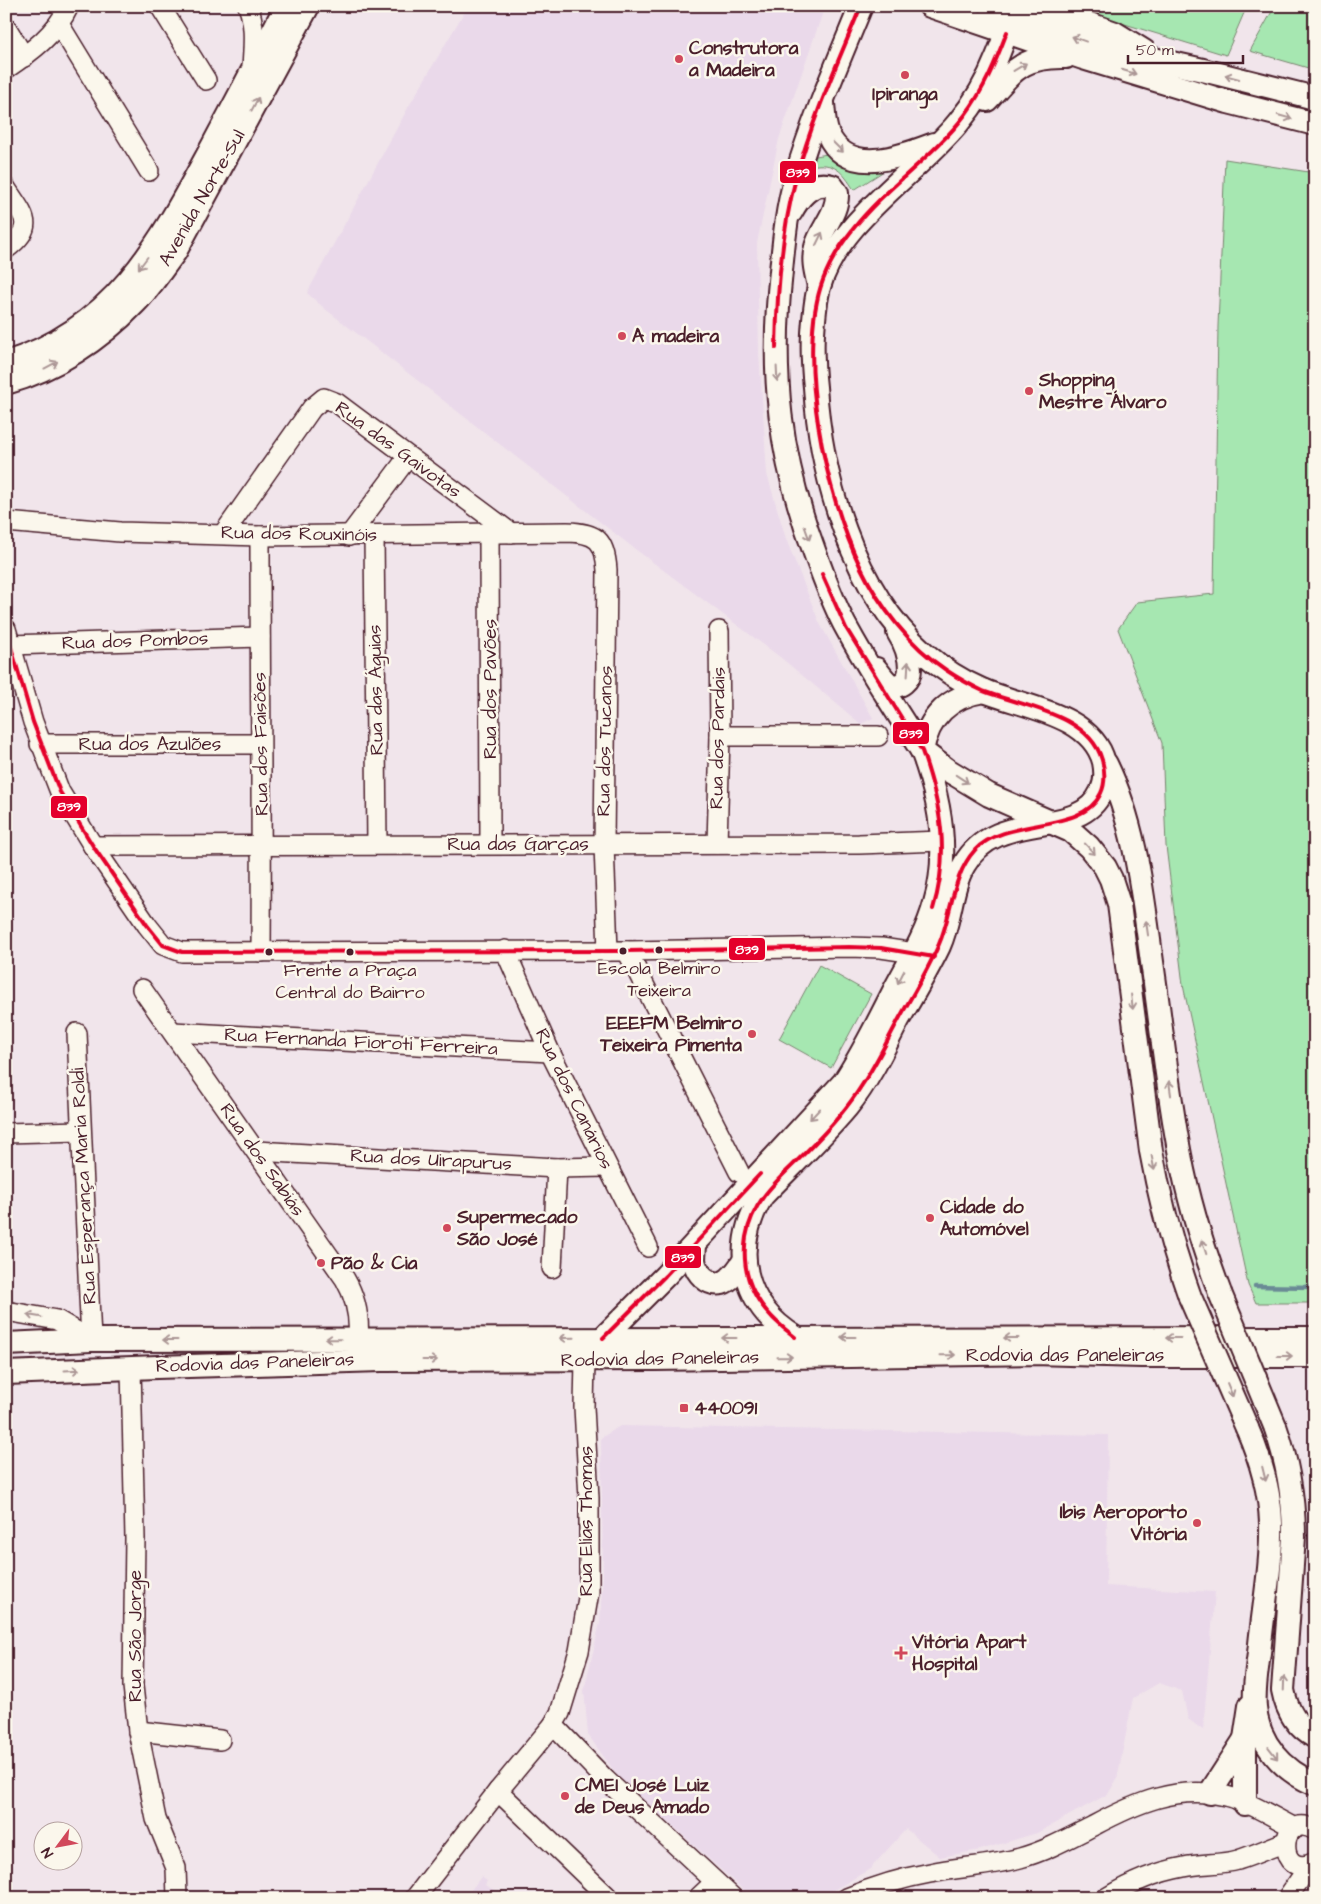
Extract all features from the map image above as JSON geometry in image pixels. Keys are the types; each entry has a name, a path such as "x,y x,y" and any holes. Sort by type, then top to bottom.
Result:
{"main road":[{"name":"Avenida Norte-Sul","path":"6,363 37,352 74,331 105,306 133,276 151,253 176,212 286,6"},
{"name":"Avenida Norte-Sul","path":"6,383 45,368 87,344 117,321 151,284 175,252 308,6"},
{"path":"795,1338 773,1322 756,1300 744,1261 744,1247 749,1221 762,1196 863,1085 924,955 924,934 935,904 942,871 942,842 937,802 922,751 846,628 806,530 786,460 780,422 776,358 777,307 787,219 796,178 823,102 861,6"},
{"path":"930,6 1002,14 1104,48 1315,98"},
{"path":"1038,6 1115,33 1160,60"},
{"path":"1002,14 1083,58 1228,102 1315,124"},
{"path":"846,628 885,680 893,685 900,685 908,678 910,667 905,644 857,560 844,530 827,476 821,446 812,338 819,286 835,254 854,226 959,123 987,81 1002,14"},
{"path":"959,123 976,111 1006,78 1024,64 1036,59 1083,58"},
{"path":"823,102 828,133 841,150 857,159 888,159 942,141"},
{"path":"787,219 799,200 810,189 822,184 836,189 838,196 835,208 816,246 815,266 819,286"},
{"path":"885,609 924,654 956,677 984,691 1038,708 1072,724 1090,737 1116,784 1138,863 1180,1154 1198,1230 1220,1293 1275,1426 1289,1472 1294,1517 1283,1690 1285,1701 1295,1721 1315,1737"},
{"path":"922,751 928,729 941,710 961,697 984,691"},
{"path":"922,751 946,769 989,795 1071,831 1090,847 1105,868 1116,891 1150,1151 1166,1224 1190,1296 1262,1466 1270,1514 1271,1541 1254,1695 1257,1721 1264,1739 1275,1756 1294,1774 1315,1784"},
{"path":"603,1338 695,1244 844,1082 924,955 942,941 958,878 973,852 996,834 1080,815 1095,803 1101,794 1106,775 1101,755"},
{"path":"695,1244 694,1260 697,1270 712,1283 722,1283 728,1279 744,1261"},
{"name":"Rodovia das Paneleiras","path":"6,1373 131,1368 381,1350 603,1338 1315,1338"},
{"name":"Rodovia das Paneleiras","path":"6,1344 91,1340 358,1340 381,1350 585,1360 1034,1353 1141,1356 1315,1356"},
{"path":"1246,1804 1245,1739 1262,1620"},
{"path":"1210,1793 1245,1739"}],"street":[{"path":"6,69 24,57 59,24 68,6"},
{"path":"160,6 206,80"},
{"path":"248,6 253,31 252,72"},
{"path":"59,24 149,171"},
{"path":"6,27 24,57"},
{"path":"6,188 24,217 26,226 22,236 8,245"},
{"name":"Rua das Gaivotas","path":"224,534 312,408 324,398 341,406 510,533"},
{"path":"349,536 408,457"},
{"name":"Rua dos Rouxinóis","path":"6,522 120,532 260,536 567,532 587,533 592,536"},
{"name":"Rua dos Pavões","path":"489,533 490,844"},
{"name":"Rua das Águias","path":"374,535 377,844"},
{"name":"Rua dos Faisões","path":"260,536 261,952"},
{"name":"Rua dos Tucanos","path":"592,536 599,542 604,552 607,570 604,845 608,951"},
{"name":"Rua dos Pardais","path":"716,844 720,736 719,632"},
{"path":"8,637 40,744 60,792 93,846 147,925 163,945 182,952 627,951 849,947 881,948 924,955"},
{"name":"Rua dos Pombos","path":"8,637 260,637"},
{"path":"720,736 878,736"},
{"name":"Rua dos Azulões","path":"40,744 260,744"},
{"name":"Rua das Garças","path":"93,846 262,847 377,844 604,845 942,842"},
{"name":"Rua dos Canários","path":"505,950 550,1052 606,1167 648,1247"},
{"path":"627,951 739,1172"},
{"name":"Rua dos Sabiás","path":"142,989 351,1289 359,1318 358,1340"},
{"name":"Rua Fernanda Fioroti Ferreira","path":"173,1032 550,1052"},
{"name":"Rua Esperança Maria Roldi","path":"77,1033 91,1340"},
{"path":"6,1133 81,1131"},
{"name":"Rua dos Uirapurus","path":"256,1151 557,1168 606,1167"},
{"path":"552,1268 557,1168"},
{"path":"6,1311 57,1320 91,1340"},
{"name":"Rua Elias Thomas","path":"415,1898 498,1791 553,1726 560,1713 579,1651 589,1592 589,1498 584,1407 585,1360"},
{"name":"Rua São Jorge","path":"131,1368 135,1538 133,1686 138,1731 156,1819 176,1868 177,1898"},
{"path":"6,1379 34,1372"},
{"path":"553,1726 606,1780 733,1898"},
{"path":"138,1731 220,1740"},
{"path":"498,1791 609,1898"},
{"path":"847,1898 888,1883 929,1873 1010,1861 1038,1854 1145,1800 1162,1796 1210,1793 1227,1796 1246,1804 1290,1835"},
{"path":"1237,1860 1306,1826 1315,1830"},
{"path":"1290,1835 1286,1854 1306,1863"},
{"path":"1107,1897 1135,1881 1171,1870 1237,1860 1306,1863"},
{"path":"1287,1898 1306,1863"},
{"path":"698,1898 714,1882"}],"shaded area":[{"name":"A madeira","path":"471,6 825,6 779,139 757,243 759,353 767,474 786,539 819,622 873,718 861,724 780,657 635,549 307,293 409,106 462,16"},
{"name":"Vitória Apart Hospital","path":"620,1426 1108,1435 1106,1586 1215,1592 1203,1730 1188,1719 1182,1691 1159,1683 1133,1698 1117,1779 1108,1794 1037,1833 980,1850 940,1857 906,1829 870,1869 820,1898 752,1898 617,1775 588,1735 584,1690 600,1623 603,1573 601,1438"},
{"path":"481,1877 487,1881 485,1885 496,1891 491,1898 465,1898"}],"green space":[{"path":"1066,6 1247,6 1226,55"},
{"path":"1275,6 1315,6 1315,70 1250,51"},
{"path":"827,154 849,168 884,171 854,190 837,169 826,165 811,166 816,156"},
{"path":"1225,159 1315,173 1315,1303 1256,1303 1248,1285 1183,985 1166,846 1162,743 1118,629 1137,602 1214,594 1218,326"},
{"path":"819,965 871,994 831,1068 779,1039"}],"waterway":[{"path":"1255,1286 1315,1287"}],"transit line":[{"name":"839","path":"776,348 777,305 783,241 796,178 818,112 861,6"},
{"name":"839","path":"795,1337 772,1317 755,1294 749,1282 746,1268 746,1237 755,1210 779,1179 837,1119 877,1061 935,954 957,883 967,860 975,850 989,839 1006,833 1062,820 1078,814 1092,806 1104,785 1102,760 1095,744 1083,732 1069,722 1052,714 983,691 946,670 920,649 886,611 861,568 848,539 836,504 818,426 813,386 812,347 815,311 823,280 829,267 844,241 866,214 939,145 965,115 984,85 1007,32"},
{"name":"839","path":"822,574 846,628 922,751 929,771 938,810 942,849 941,868 933,909"},
{"name":"839","path":"6,630 33,722 60,792 93,846 147,925 163,945 182,952 627,951 849,947 881,948 934,957"},
{"name":"839","path":"603,1338 665,1276 760,1174"}],"place":[{"name":"Construtora a Madeira","path":"679,59"},
{"name":"Ipiranga","path":"905,75"},
{"name":"A madeira","path":"622,336"},
{"name":"Shopping Mestre Álvaro","path":"1029,391"},
{"name":"Escola Belmiro Teixeira","path":"659,950"},
{"name":"Frente a Praça Central do Bairro","path":"350,952"},
{"name":"EEEFM Belmiro Teixeira Pimenta","path":"752,1034"},
{"name":"Cidade do Automóvel","path":"930,1218"},
{"name":"Supermecado São José","path":"447,1228"},
{"name":"Pão & Cia","path":"321,1263"},
{"name":"440091","path":"684,1408"},
{"name":"Ibis Aeroporto Vitória","path":"1197,1523"},
{"name":"Vitória Apart Hospital","path":"901,1653"},
{"name":"CMEI José Luiz de Deus Amado","path":"565,1796"}]}
